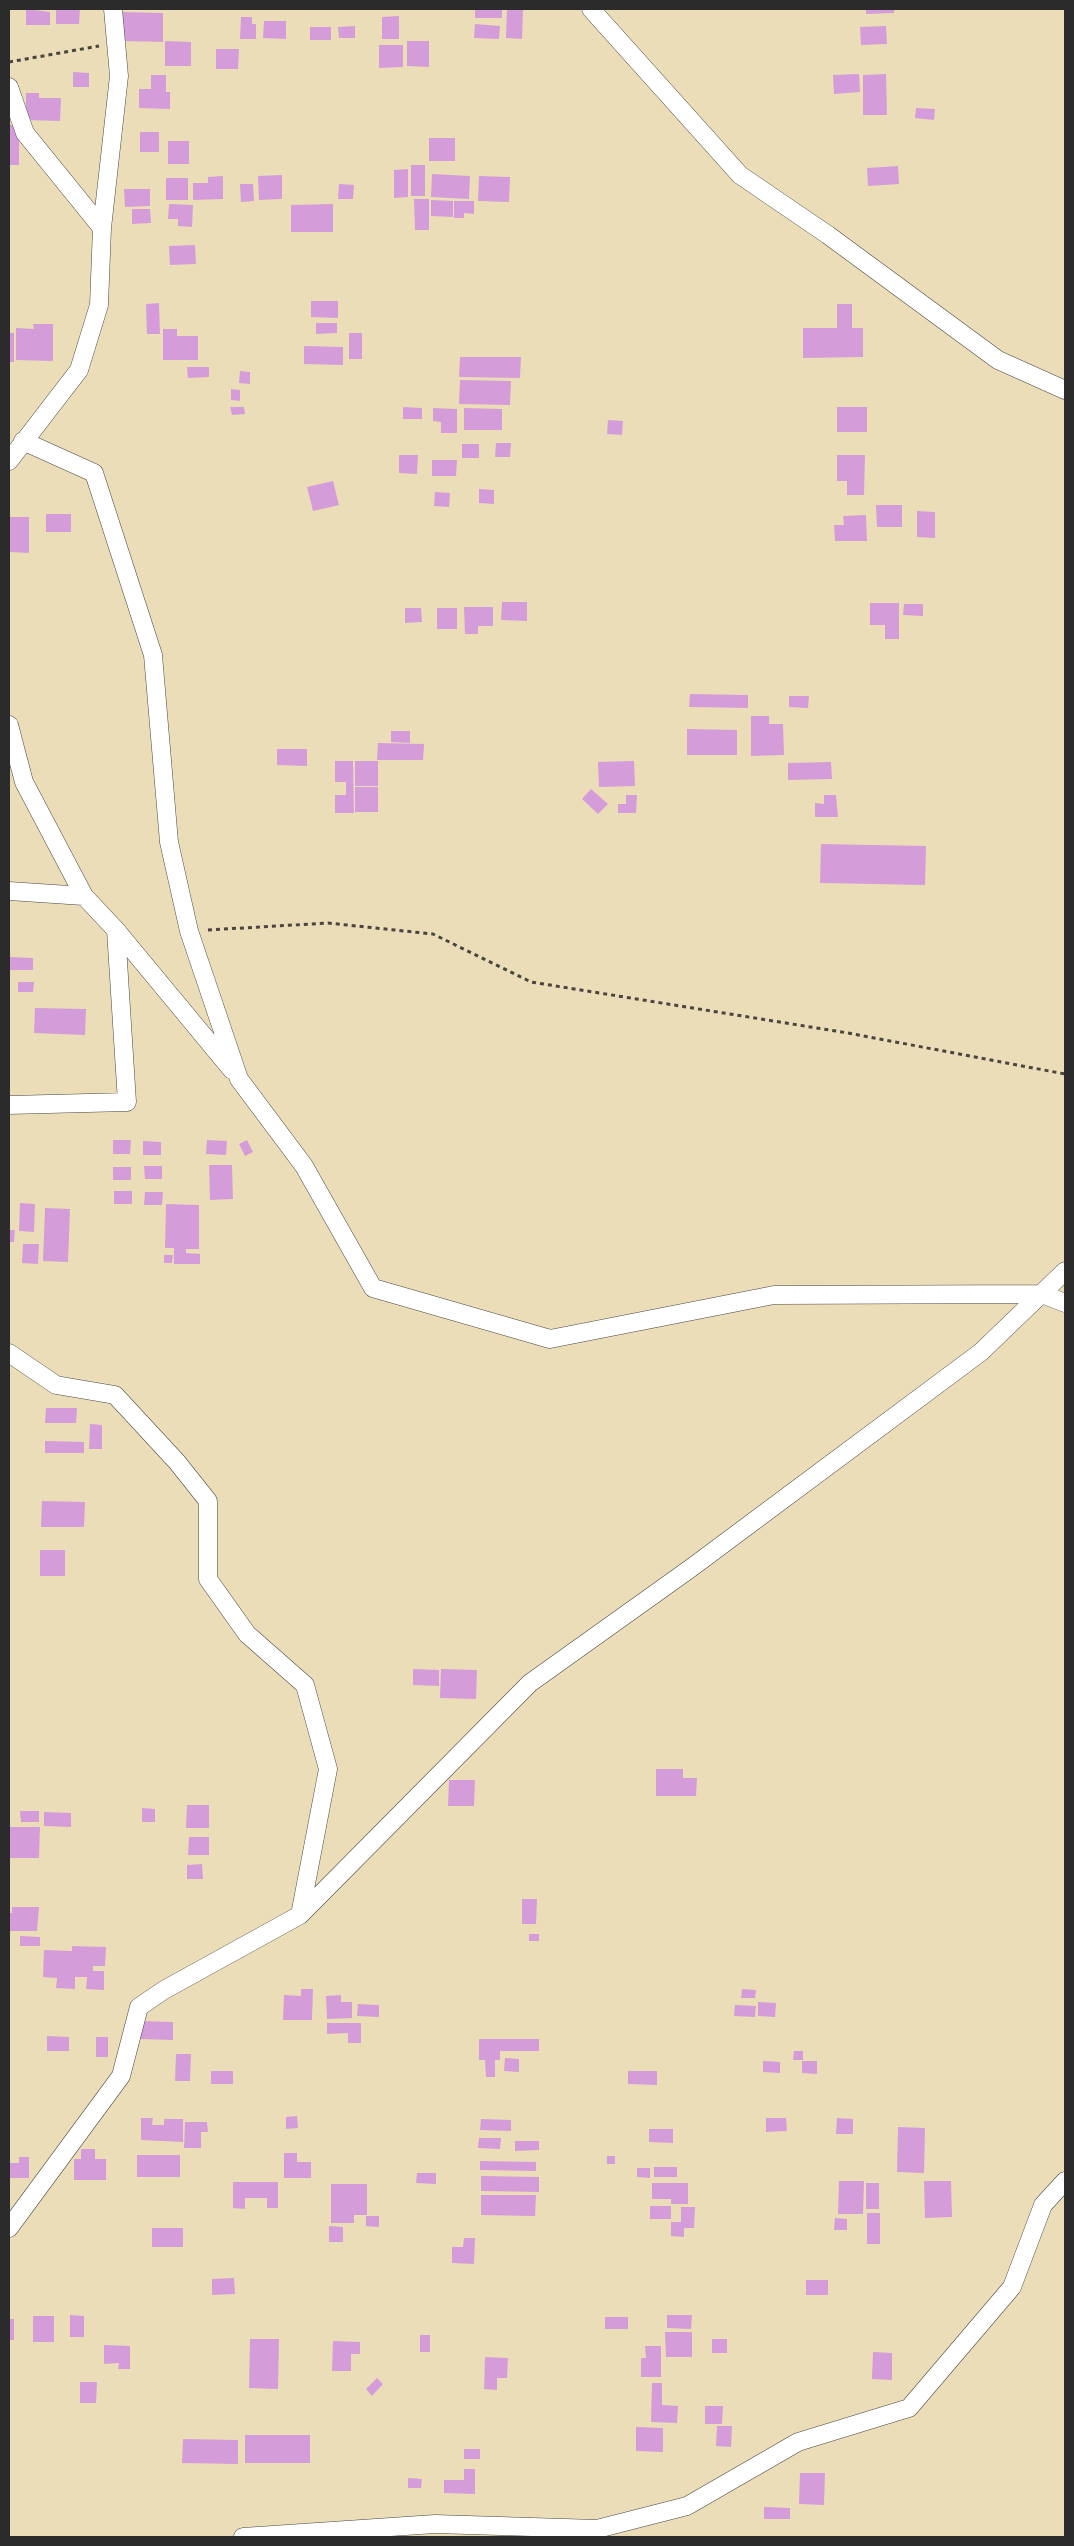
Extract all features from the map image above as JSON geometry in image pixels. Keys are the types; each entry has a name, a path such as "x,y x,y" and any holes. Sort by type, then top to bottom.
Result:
{"street":[{"path":"9,461 79,370 99,305 102,228 120,76 112,9"},
{"path":"591,9 740,175 828,235 998,360 1065,390"},
{"path":"9,87 25,133 102,228"},
{"path":"23,441 94,473 153,655 170,842 189,931 239,1079"},
{"path":"9,725 24,782 84,896 116,930 239,1079 304,1166 373,1288 550,1339 774,1295 1042,1294 1065,1303"},
{"path":"9,891 84,896"},
{"path":"9,1105 127,1102 116,930"},
{"path":"9,2228 121,2076 139,2008 164,1990 300,1915 530,1683 691,1568 981,1352 1065,1271"},
{"path":"9,1353 56,1385 115,1395 177,1462 208,1501 208,1579 247,1634 306,1685 328,1769 300,1915"},
{"path":"243,2537 435,2524 597,2529 687,2506 798,2442 909,2408 1012,2287 1043,2205 1065,2181"}],"path":[{"path":"9,62 116,43"},
{"path":"189,931 328,923 433,934 531,982 848,1033 1065,1074"}],"building":[{"path":"26,9 50,12 50,25 26,25"},
{"path":"80,9 79,24 56,24 56,10"},
{"path":"507,9 523,10 522,39 506,38"},
{"path":"866,9 894,9 894,13 866,14"},
{"path":"475,10 502,10 502,18 475,18"},
{"path":"123,12 163,13 163,42 123,41"},
{"path":"399,16 399,39 382,39 382,17"},
{"path":"241,17 252,17 252,24 256,24 256,39 240,39"},
{"path":"264,21 286,21 286,39 263,38"},
{"path":"475,24 500,26 499,39 474,38"},
{"path":"355,26 355,38 339,38 338,27"},
{"path":"886,26 887,44 861,45 860,27"},
{"path":"310,27 331,27 331,40 310,40"},
{"path":"165,41 191,42 191,66 165,66"},
{"path":"407,41 429,41 429,67 407,66"},
{"path":"379,45 403,45 403,67 379,68"},
{"path":"216,49 239,49 238,69 216,69"},
{"path":"73,72 89,73 89,87 73,87"},
{"path":"859,74 860,92 834,94 833,75"},
{"path":"886,74 887,115 863,115 863,75"},
{"path":"151,75 166,75 166,92 170,92 170,109 139,108 139,89 151,89"},
{"path":"26,93 39,93 39,98 61,98 60,121 26,120"},
{"path":"916,108 935,109 934,120 915,118"},
{"path":"9,125 19,125 19,165 9,165"},
{"path":"140,132 159,132 159,152 140,152"},
{"path":"429,138 455,138 455,161 429,161"},
{"path":"168,141 189,141 189,164 168,164"},
{"path":"411,165 425,165 425,196 411,196"},
{"path":"898,166 899,184 868,186 867,168"},
{"path":"408,169 408,197 394,198 394,170"},
{"path":"432,174 470,176 469,199 431,197"},
{"path":"282,175 282,199 259,200 258,176"},
{"path":"223,176 223,199 193,200 193,183 208,183 208,177"},
{"path":"479,176 510,177 509,202 478,201"},
{"path":"166,178 188,178 188,200 166,200"},
{"path":"240,184 253,184 254,201 241,202"},
{"path":"339,184 354,185 353,199 338,199"},
{"path":"124,189 150,189 150,206 125,207"},
{"path":"414,199 429,199 429,230 415,230"},
{"path":"431,200 453,201 453,217 431,216"},
{"path":"454,201 474,201 474,214 464,213 464,218 454,218"},
{"path":"169,204 193,205 192,227 178,226 178,219 168,219"},
{"path":"333,204 333,232 291,232 291,205"},
{"path":"132,209 150,209 151,223 132,224"},
{"path":"195,245 196,264 170,265 169,246"},
{"path":"311,301 338,301 338,318 311,317"},
{"path":"159,303 160,334 147,334 146,304"},
{"path":"837,304 852,304 852,328 863,328 863,357 803,358 803,328 837,328"},
{"path":"316,323 337,323 337,333 316,334"},
{"path":"33,324 53,324 53,361 16,360 16,328 34,329"},
{"path":"163,329 177,329 177,336 198,336 198,360 163,360"},
{"path":"9,333 14,333 14,362 9,362"},
{"path":"349,333 362,333 362,359 349,359"},
{"path":"304,346 343,347 343,365 304,364"},
{"path":"460,357 521,357 520,378 459,377"},
{"path":"187,367 209,367 209,377 188,378"},
{"path":"240,371 250,372 250,384 239,383"},
{"path":"460,380 511,381 510,405 459,404"},
{"path":"231,389 240,390 240,401 231,400"},
{"path":"230,407 244,407 245,414 232,415"},
{"path":"403,407 422,408 422,419 403,419"},
{"path":"837,407 867,407 867,432 837,432"},
{"path":"433,408 457,409 457,433 441,433 441,422 433,421"},
{"path":"464,408 502,409 502,430 464,430"},
{"path":"608,420 623,421 622,435 607,434"},
{"path":"496,443 511,443 510,457 495,457"},
{"path":"462,444 479,444 479,458 462,458"},
{"path":"399,455 418,455 417,474 399,473"},
{"path":"837,455 865,455 864,495 847,495 847,481 837,481"},
{"path":"432,460 457,460 456,476 432,476"},
{"path":"333,481 339,505 313,511 307,487"},
{"path":"479,489 494,490 494,504 479,503"},
{"path":"435,492 450,493 449,507 434,506"},
{"path":"876,505 902,505 902,527 877,527"},
{"path":"917,511 935,512 935,538 917,537"},
{"path":"46,514 71,514 71,532 46,532"},
{"path":"866,515 867,541 835,541 834,525 844,525 843,516"},
{"path":"9,517 29,517 29,553 9,552"},
{"path":"502,602 527,602 527,621 501,620"},
{"path":"870,603 899,603 899,639 885,639 885,625 870,625"},
{"path":"904,604 923,604 923,616 903,615"},
{"path":"464,607 493,607 493,626 478,626 478,634 465,634"},
{"path":"405,608 421,608 422,622 405,623"},
{"path":"437,608 457,608 457,629 437,629"},
{"path":"690,694 748,695 748,708 689,707"},
{"path":"789,696 809,696 808,708 789,707"},
{"path":"751,716 769,716 769,724 783,724 784,755 751,756"},
{"path":"687,729 737,730 737,755 687,755"},
{"path":"391,731 410,731 410,743 391,742"},
{"path":"378,743 424,744 423,760 377,760"},
{"path":"277,749 307,749 307,766 277,765"},
{"path":"335,761 353,761 354,813 335,813 335,795 346,795 346,782 335,782"},
{"path":"355,761 378,761 378,786 355,786"},
{"path":"634,761 635,786 599,787 598,762"},
{"path":"831,762 832,779 788,780 788,763"},
{"path":"355,787 378,787 378,812 355,812"},
{"path":"591,789 608,804 598,814 582,799"},
{"path":"626,795 637,795 636,813 618,813 618,804 626,804"},
{"path":"824,795 836,795 838,817 815,817 815,803 824,804"},
{"path":"821,844 926,846 925,885 820,883"},
{"path":"9,957 33,958 33,970 9,970"},
{"path":"18,982 34,982 33,992 18,992"},
{"path":"35,1008 86,1009 85,1035 34,1033"},
{"path":"113,1140 131,1140 130,1154 113,1154"},
{"path":"207,1140 227,1141 226,1155 206,1154"},
{"path":"247,1140 253,1152 245,1156 239,1144"},
{"path":"143,1141 161,1142 161,1155 143,1155"},
{"path":"209,1165 232,1165 233,1199 210,1200"},
{"path":"144,1166 162,1166 162,1179 145,1179"},
{"path":"113,1167 131,1167 131,1180 113,1180"},
{"path":"114,1191 132,1191 132,1204 114,1204"},
{"path":"145,1192 163,1192 162,1205 144,1205"},
{"path":"20,1203 35,1204 34,1232 19,1231"},
{"path":"166,1204 199,1205 199,1249 186,1249 186,1253 200,1254 200,1264 174,1264 174,1248 165,1248"},
{"path":"45,1208 70,1209 68,1262 43,1261"},
{"path":"9,1230 15,1230 14,1242 9,1242"},
{"path":"23,1244 39,1244 38,1264 22,1263"},
{"path":"164,1255 173,1255 172,1263 164,1263"},
{"path":"46,1408 77,1408 76,1423 45,1423"},
{"path":"90,1424 102,1425 102,1449 89,1449"},
{"path":"45,1441 84,1442 84,1453 45,1453"},
{"path":"42,1501 85,1502 84,1527 41,1527"},
{"path":"40,1550 65,1550 65,1576 40,1576"},
{"path":"413,1669 439,1670 439,1686 413,1685"},
{"path":"441,1669 477,1670 476,1699 440,1698"},
{"path":"656,1769 683,1769 683,1778 697,1778 696,1796 656,1796"},
{"path":"449,1780 475,1780 474,1806 448,1806"},
{"path":"187,1805 209,1805 209,1828 186,1828"},
{"path":"142,1808 155,1809 155,1822 142,1822"},
{"path":"20,1811 39,1811 39,1822 21,1822"},
{"path":"44,1812 71,1813 71,1827 44,1826"},
{"path":"10,1827 40,1827 39,1858 9,1858"},
{"path":"189,1837 209,1837 209,1855 188,1855"},
{"path":"202,1864 203,1879 187,1879 187,1865"},
{"path":"522,1899 537,1899 536,1924 522,1924"},
{"path":"12,1907 39,1907 37,1931 9,1931 9,1913 12,1913"},
{"path":"529,1934 539,1934 539,1941 529,1941"},
{"path":"20,1936 40,1937 40,1946 20,1946"},
{"path":"72,1946 106,1947 105,1966 93,1966 93,1971 104,1971 104,1990 86,1989 87,1977 75,1977 75,1989 56,1988 57,1978 43,1977 44,1950 72,1951"},
{"path":"301,1989 313,1989 312,2020 283,2020 284,1995 301,1996"},
{"path":"742,1989 756,1990 755,1998 741,1998"},
{"path":"341,1995 341,2002 352,2002 352,2018 327,2019 326,1996"},
{"path":"758,2002 776,2003 775,2017 758,2016"},
{"path":"358,2004 379,2005 379,2017 357,2016"},
{"path":"735,2005 756,2006 755,2017 734,2016"},
{"path":"139,2021 173,2022 173,2040 139,2039"},
{"path":"327,2023 361,2023 361,2043 348,2043 348,2033 327,2034"},
{"path":"47,2036 69,2037 69,2051 47,2051"},
{"path":"96,2037 108,2037 108,2057 96,2057"},
{"path":"479,2039 539,2039 539,2051 500,2051 500,2060 495,2060 495,2077 486,2077 485,2060 479,2060"},
{"path":"794,2051 803,2051 803,2060 793,2060"},
{"path":"176,2054 191,2054 190,2081 175,2081"},
{"path":"505,2058 519,2059 519,2072 504,2071"},
{"path":"763,2061 780,2062 780,2073 763,2072"},
{"path":"802,2061 817,2061 817,2074 802,2073"},
{"path":"211,2071 233,2071 233,2084 211,2084"},
{"path":"628,2071 657,2071 657,2085 628,2084"},
{"path":"297,2116 298,2128 286,2129 286,2117"},
{"path":"141,2118 153,2118 152,2125 164,2125 164,2119 183,2119 183,2142 141,2140"},
{"path":"766,2118 786,2118 787,2131 766,2132"},
{"path":"837,2118 853,2119 853,2134 836,2134"},
{"path":"481,2119 511,2120 511,2131 480,2130"},
{"path":"185,2122 207,2122 208,2132 201,2132 201,2148 184,2148"},
{"path":"898,2127 925,2128 924,2173 897,2172"},
{"path":"649,2129 673,2129 673,2143 649,2142"},
{"path":"479,2138 501,2138 500,2149 478,2148"},
{"path":"515,2141 539,2141 539,2150 515,2151"},
{"path":"81,2149 95,2149 95,2159 106,2159 106,2180 74,2180 74,2159 81,2159"},
{"path":"284,2153 297,2153 297,2162 311,2162 311,2178 284,2178"},
{"path":"137,2155 180,2155 180,2177 137,2177"},
{"path":"607,2156 615,2156 615,2164 607,2164"},
{"path":"19,2157 29,2157 29,2178 9,2178 9,2163 19,2163"},
{"path":"480,2161 536,2162 536,2171 480,2170"},
{"path":"654,2167 677,2167 677,2177 654,2177"},
{"path":"637,2168 650,2168 650,2178 637,2177"},
{"path":"417,2173 436,2173 436,2184 416,2183"},
{"path":"481,2176 539,2177 539,2192 481,2191"},
{"path":"839,2181 864,2181 863,2214 838,2214"},
{"path":"924,2181 951,2181 952,2217 925,2218"},
{"path":"233,2182 278,2182 278,2208 267,2208 267,2198 245,2198 245,2209 233,2208"},
{"path":"652,2183 688,2183 688,2204 671,2204 671,2199 652,2199"},
{"path":"866,2183 879,2183 879,2209 866,2209"},
{"path":"331,2184 367,2184 367,2215 354,2215 354,2223 331,2223"},
{"path":"481,2195 536,2195 535,2216 481,2215"},
{"path":"650,2206 671,2206 671,2219 650,2219"},
{"path":"681,2207 695,2207 694,2228 684,2228 684,2237 671,2236 671,2222 681,2222"},
{"path":"867,2213 880,2213 880,2244 867,2244"},
{"path":"366,2216 379,2216 379,2227 366,2226"},
{"path":"835,2218 847,2219 847,2230 834,2230"},
{"path":"329,2226 343,2227 343,2242 329,2242"},
{"path":"152,2228 183,2228 183,2247 152,2247"},
{"path":"464,2238 475,2238 474,2264 452,2263 452,2247 463,2247"},
{"path":"234,2278 235,2294 212,2295 212,2279"},
{"path":"806,2280 828,2280 828,2295 806,2295"},
{"path":"70,2315 84,2316 84,2337 70,2337"},
{"path":"667,2315 692,2315 691,2329 667,2328"},
{"path":"33,2316 54,2316 54,2342 33,2342"},
{"path":"605,2317 628,2317 628,2329 605,2329"},
{"path":"9,2319 14,2319 14,2340 9,2340"},
{"path":"665,2332 692,2332 692,2357 666,2357"},
{"path":"420,2335 430,2335 430,2352 420,2352"},
{"path":"250,2339 279,2339 278,2389 249,2388"},
{"path":"712,2339 727,2339 727,2353 712,2353"},
{"path":"333,2341 360,2342 360,2354 351,2354 351,2371 332,2371"},
{"path":"104,2345 130,2346 130,2369 118,2369 119,2363 104,2364"},
{"path":"645,2346 661,2346 661,2377 641,2377 641,2358 646,2358"},
{"path":"873,2352 892,2353 892,2380 872,2379"},
{"path":"485,2357 508,2358 507,2378 497,2378 497,2390 484,2389"},
{"path":"377,2378 383,2384 372,2396 366,2389"},
{"path":"80,2382 97,2382 96,2403 80,2403"},
{"path":"652,2383 662,2383 662,2405 678,2406 677,2423 651,2422"},
{"path":"705,2406 723,2406 722,2424 705,2424"},
{"path":"717,2426 732,2426 731,2447 716,2446"},
{"path":"636,2427 663,2428 663,2452 636,2451"},
{"path":"245,2435 310,2435 310,2463 245,2463"},
{"path":"183,2439 238,2440 238,2464 182,2463"},
{"path":"464,2449 480,2449 480,2459 464,2459"},
{"path":"464,2469 475,2469 475,2494 444,2493 444,2480 464,2480"},
{"path":"800,2473 825,2473 824,2505 799,2504"},
{"path":"408,2478 422,2479 421,2488 408,2488"},
{"path":"764,2507 790,2508 790,2519 764,2519"}]}
